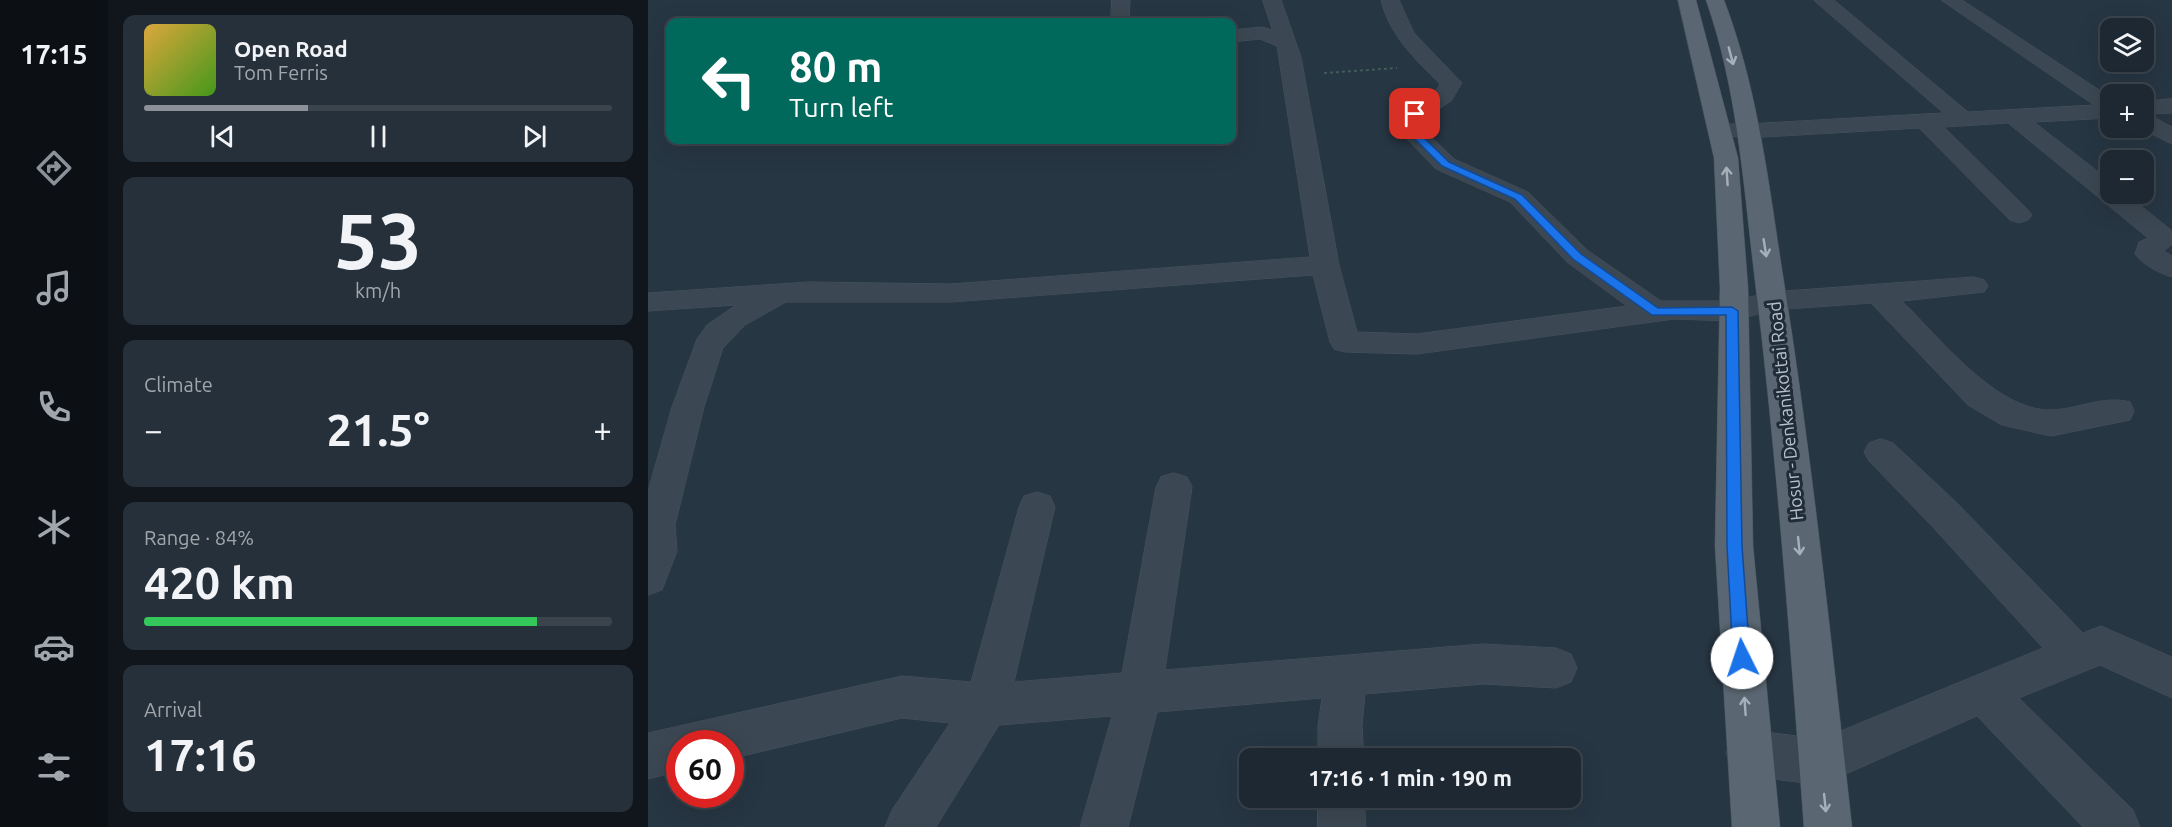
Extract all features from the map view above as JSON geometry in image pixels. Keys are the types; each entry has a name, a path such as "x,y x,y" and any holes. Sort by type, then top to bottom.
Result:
{"main road":[{"name":"Hosur - Denkanikottai Road","path":"1687,0 1734,130 1773,301 1828,827"},
{"name":"Hosur - Denkanikottai Road","path":"1715,0 1738,80 1734,130 1726,158 1733,261 1734,546 1756,827"}],"street":[{"path":"1120,18 1121,0"},
{"path":"1272,0 1286,42 1325,265 1345,342 1416,344 1674,309 1732,311 1773,301 1974,286"},
{"path":"1390,0 1394,20 1409,44 1451,83 1443,96 1415,114 1415,134 1445,164 1519,197 1577,256 1656,312"},
{"path":"1823,0 1964,120"},
{"path":"1950,0 2100,99"},
{"path":"1236,36 1262,33 1286,42"},
{"path":"2154,107 2172,106"},
{"path":"1734,130 1928,123 2100,112"},
{"path":"2014,117 2100,184"},
{"path":"1928,123 2019,215"},
{"path":"2154,126 2172,138"},
{"path":"2124,204 2162,236 2160,242 2149,248 2149,254 2172,268"},
{"path":"648,302 789,292 951,293 1325,265"},
{"path":"651,561 657,525 687,407 708,346 718,332 735,318 789,292"},
{"path":"1878,293 1979,397 2014,416 2051,423 2118,411"},
{"path":"1881,452 1943,513 2076,655"},
{"path":"1104,827 1140,692 1174,487"},
{"path":"909,827 987,705 1037,507"},
{"path":"1749,753 1821,762 1983,692 2101,645 2165,667"},
{"path":"744,733 902,697 987,705 1483,664 1556,668"},
{"path":"1341,748 1340,726 1346,675"},
{"path":"1983,692 2116,827"},
{"path":"648,756 666,752"},
{"path":"1341,808 1342,827"}],"path":[{"path":"1293,76 1388,67 1437,69"}],"route":[{"path":"1415,114 1415,134 1445,164 1519,197 1577,256 1656,312 1674,309 1732,311 1734,546 1742,658"}]}
